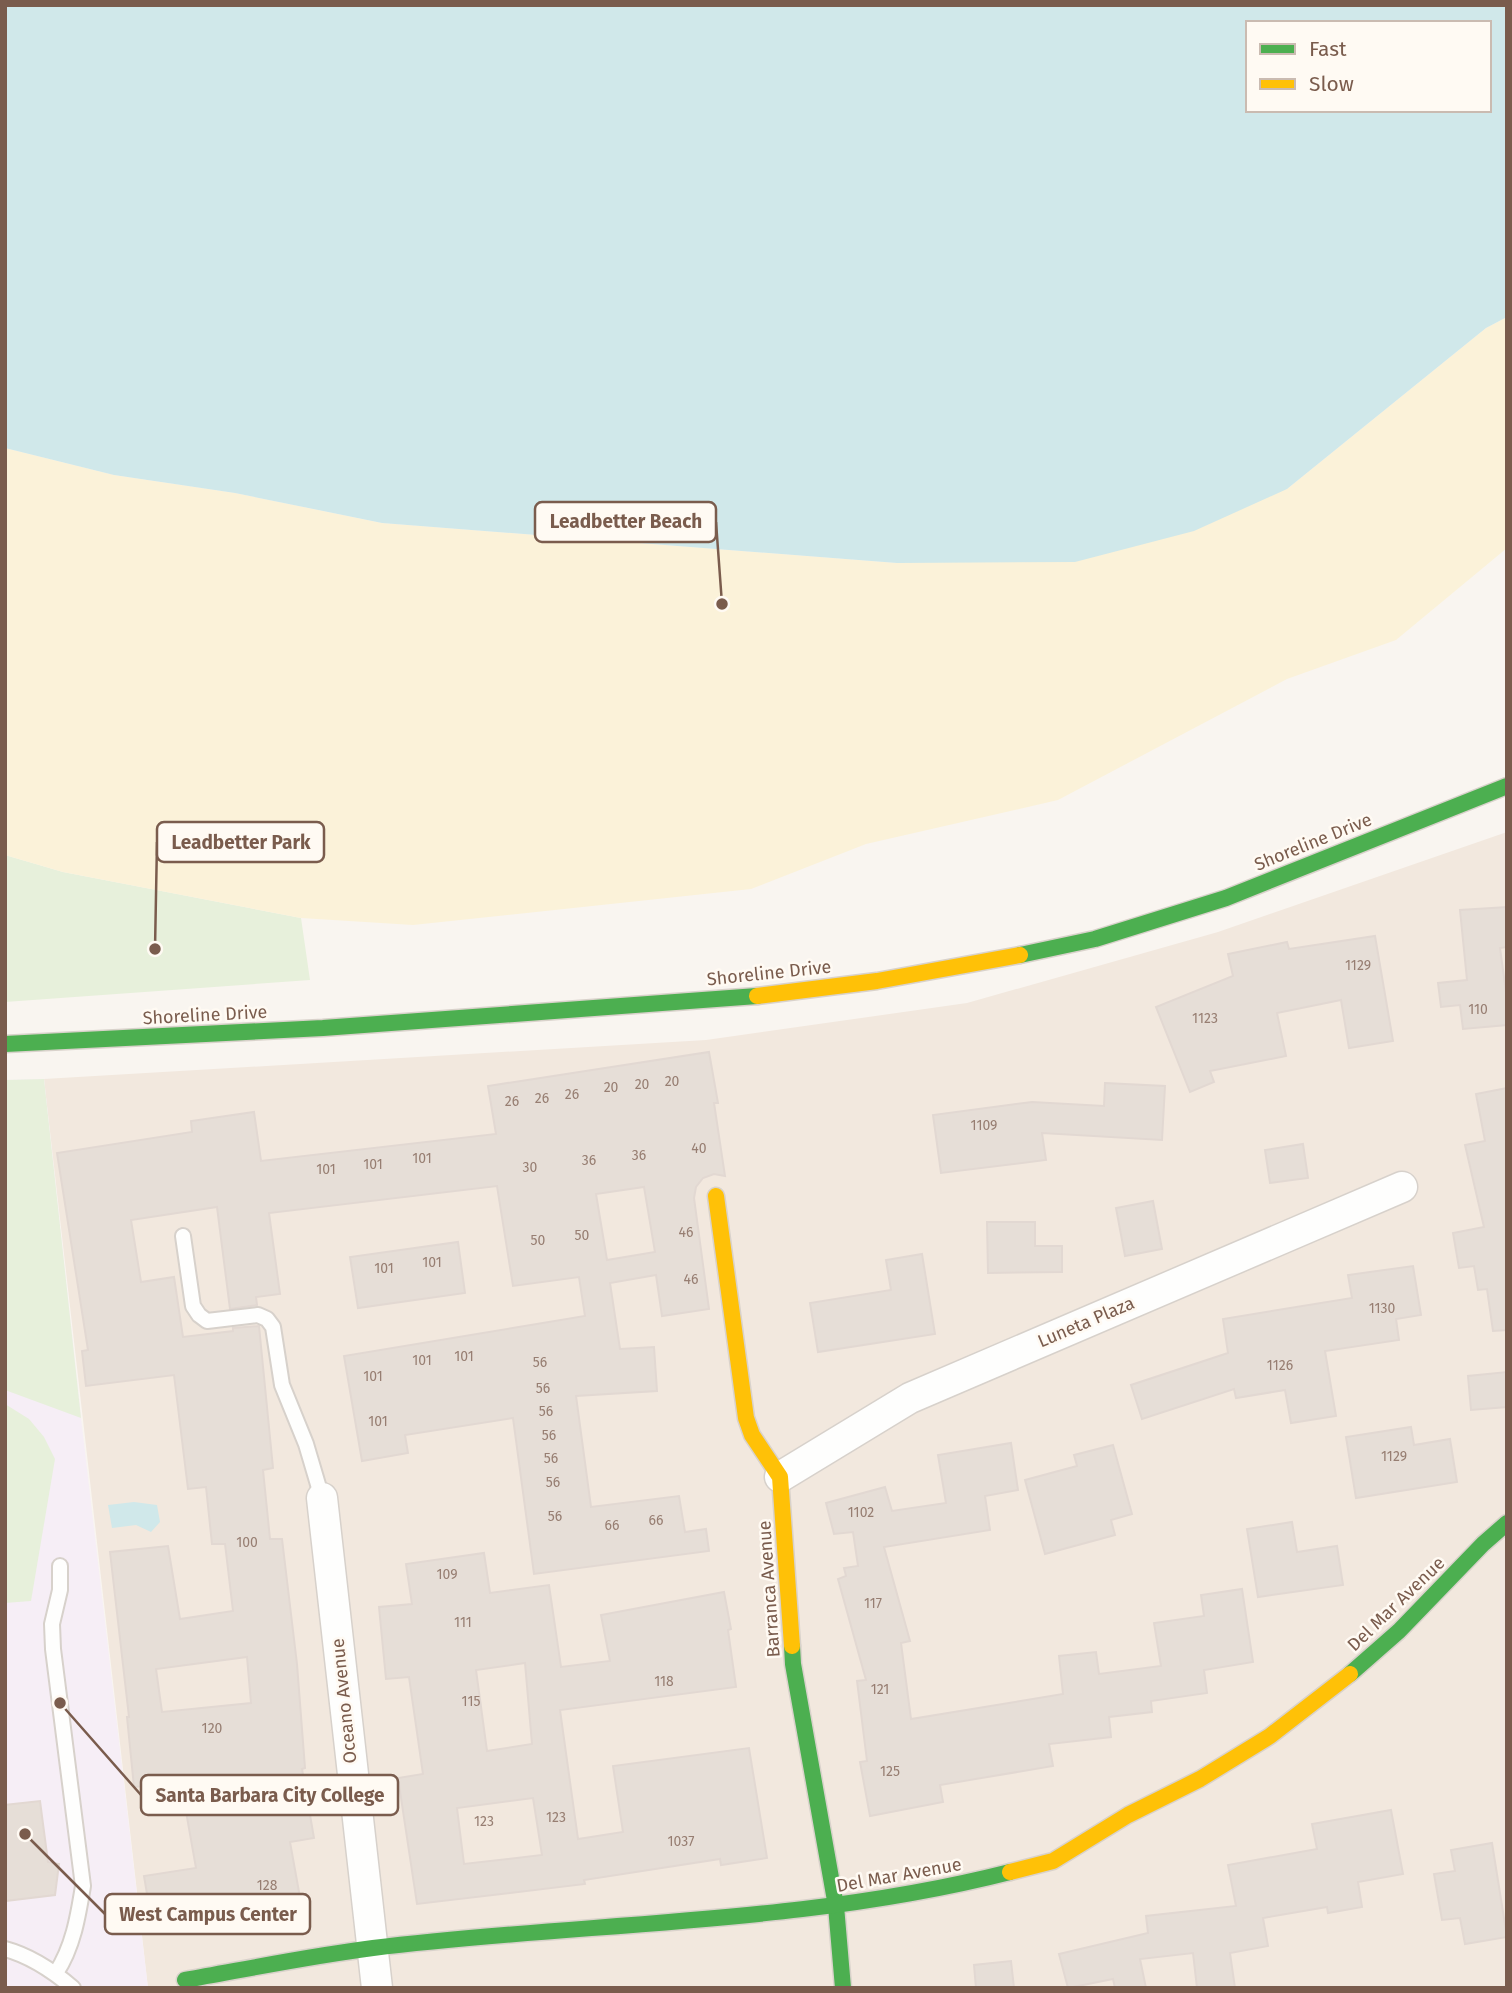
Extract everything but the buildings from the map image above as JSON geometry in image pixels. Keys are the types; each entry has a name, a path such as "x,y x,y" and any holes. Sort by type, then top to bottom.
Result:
{"street":[{"name":"Shoreline Drive","path":"5,1044 323,1028 756,996 877,981 1096,939 1226,898 1507,786"},
{"name":"Luneta Plaza","path":"780,1476 910,1398 1402,1187"},
{"path":"716,1196 746,1418 752,1435 780,1476"},
{"name":"Barranca Avenue","path":"780,1476 793,1664 836,1906 843,1988"},
{"name":"Oceano Avenue","path":"322,1498 377,1988"},
{"name":"Del Mar Avenue","path":"185,1980 372,1948 836,1906 955,1886 1053,1861 1128,1815 1200,1779 1270,1737 1337,1686 1399,1631 1483,1544 1507,1523"}],"lane":[{"path":"183,1236 193,1306 199,1315 207,1321 258,1315 267,1318 273,1327 282,1385 306,1444 322,1498"},
{"path":"56,1973 66,1958 78,1919 83,1886 53,1648 52,1624 60,1590 60,1566"},
{"path":"5,1949 19,1953 56,1973 73,1988"}],"shaded area":[{"path":"1507,832 1507,1988 148,1988 44,1079 706,1040 967,1003 1218,932"},
{"path":"44,1079 148,1988 5,1988 5,1080"}],"green space":[{"path":"5,855 63,872 301,918 310,980 5,1002"},
{"path":"44,1079 81,1418 5,1390 5,1080"},
{"path":"5,1404 29,1419 44,1437 55,1459 31,1601 5,1603"}],"sand":[{"path":"1507,317 1507,548 1396,640 1287,679 1058,800 866,844 751,889 413,925 301,918 63,872 5,855 5,448 114,475 235,493 382,523 897,563 1287,489 1486,328"}],"water":[{"path":"5,5 1507,5 1507,317 1486,328 1287,489 1194,531 1075,562 897,563 382,523 235,493 114,475 5,448"},
{"path":"134,1502 157,1505 160,1522 151,1532 136,1525 112,1528 108,1505"}],"traffic: fast":[{"path":"1020,955 1095,939 1226,898 1507,786"},
{"path":"5,1044 323,1028 757,996"},
{"path":"1350,1674 1399,1631 1483,1544 1507,1523"},
{"path":"792,1646 836,1906 843,1988"},
{"path":"185,1980 373,1948 853,1903 1010,1872"}],"traffic: slow":[{"path":"757,996 877,981 1020,955"},
{"path":"716,1196 746,1418 752,1435 780,1477 792,1646"},
{"path":"1010,1872 1053,1861 1128,1815 1200,1779 1270,1736 1350,1674"}],"place":[{"name":"Leadbetter Beach","path":"722,604"},
{"name":"Leadbetter Park","path":"155,949"},
{"name":"Santa Barbara City College","path":"60,1703"},
{"name":"West Campus Center","path":"25,1834"}]}
